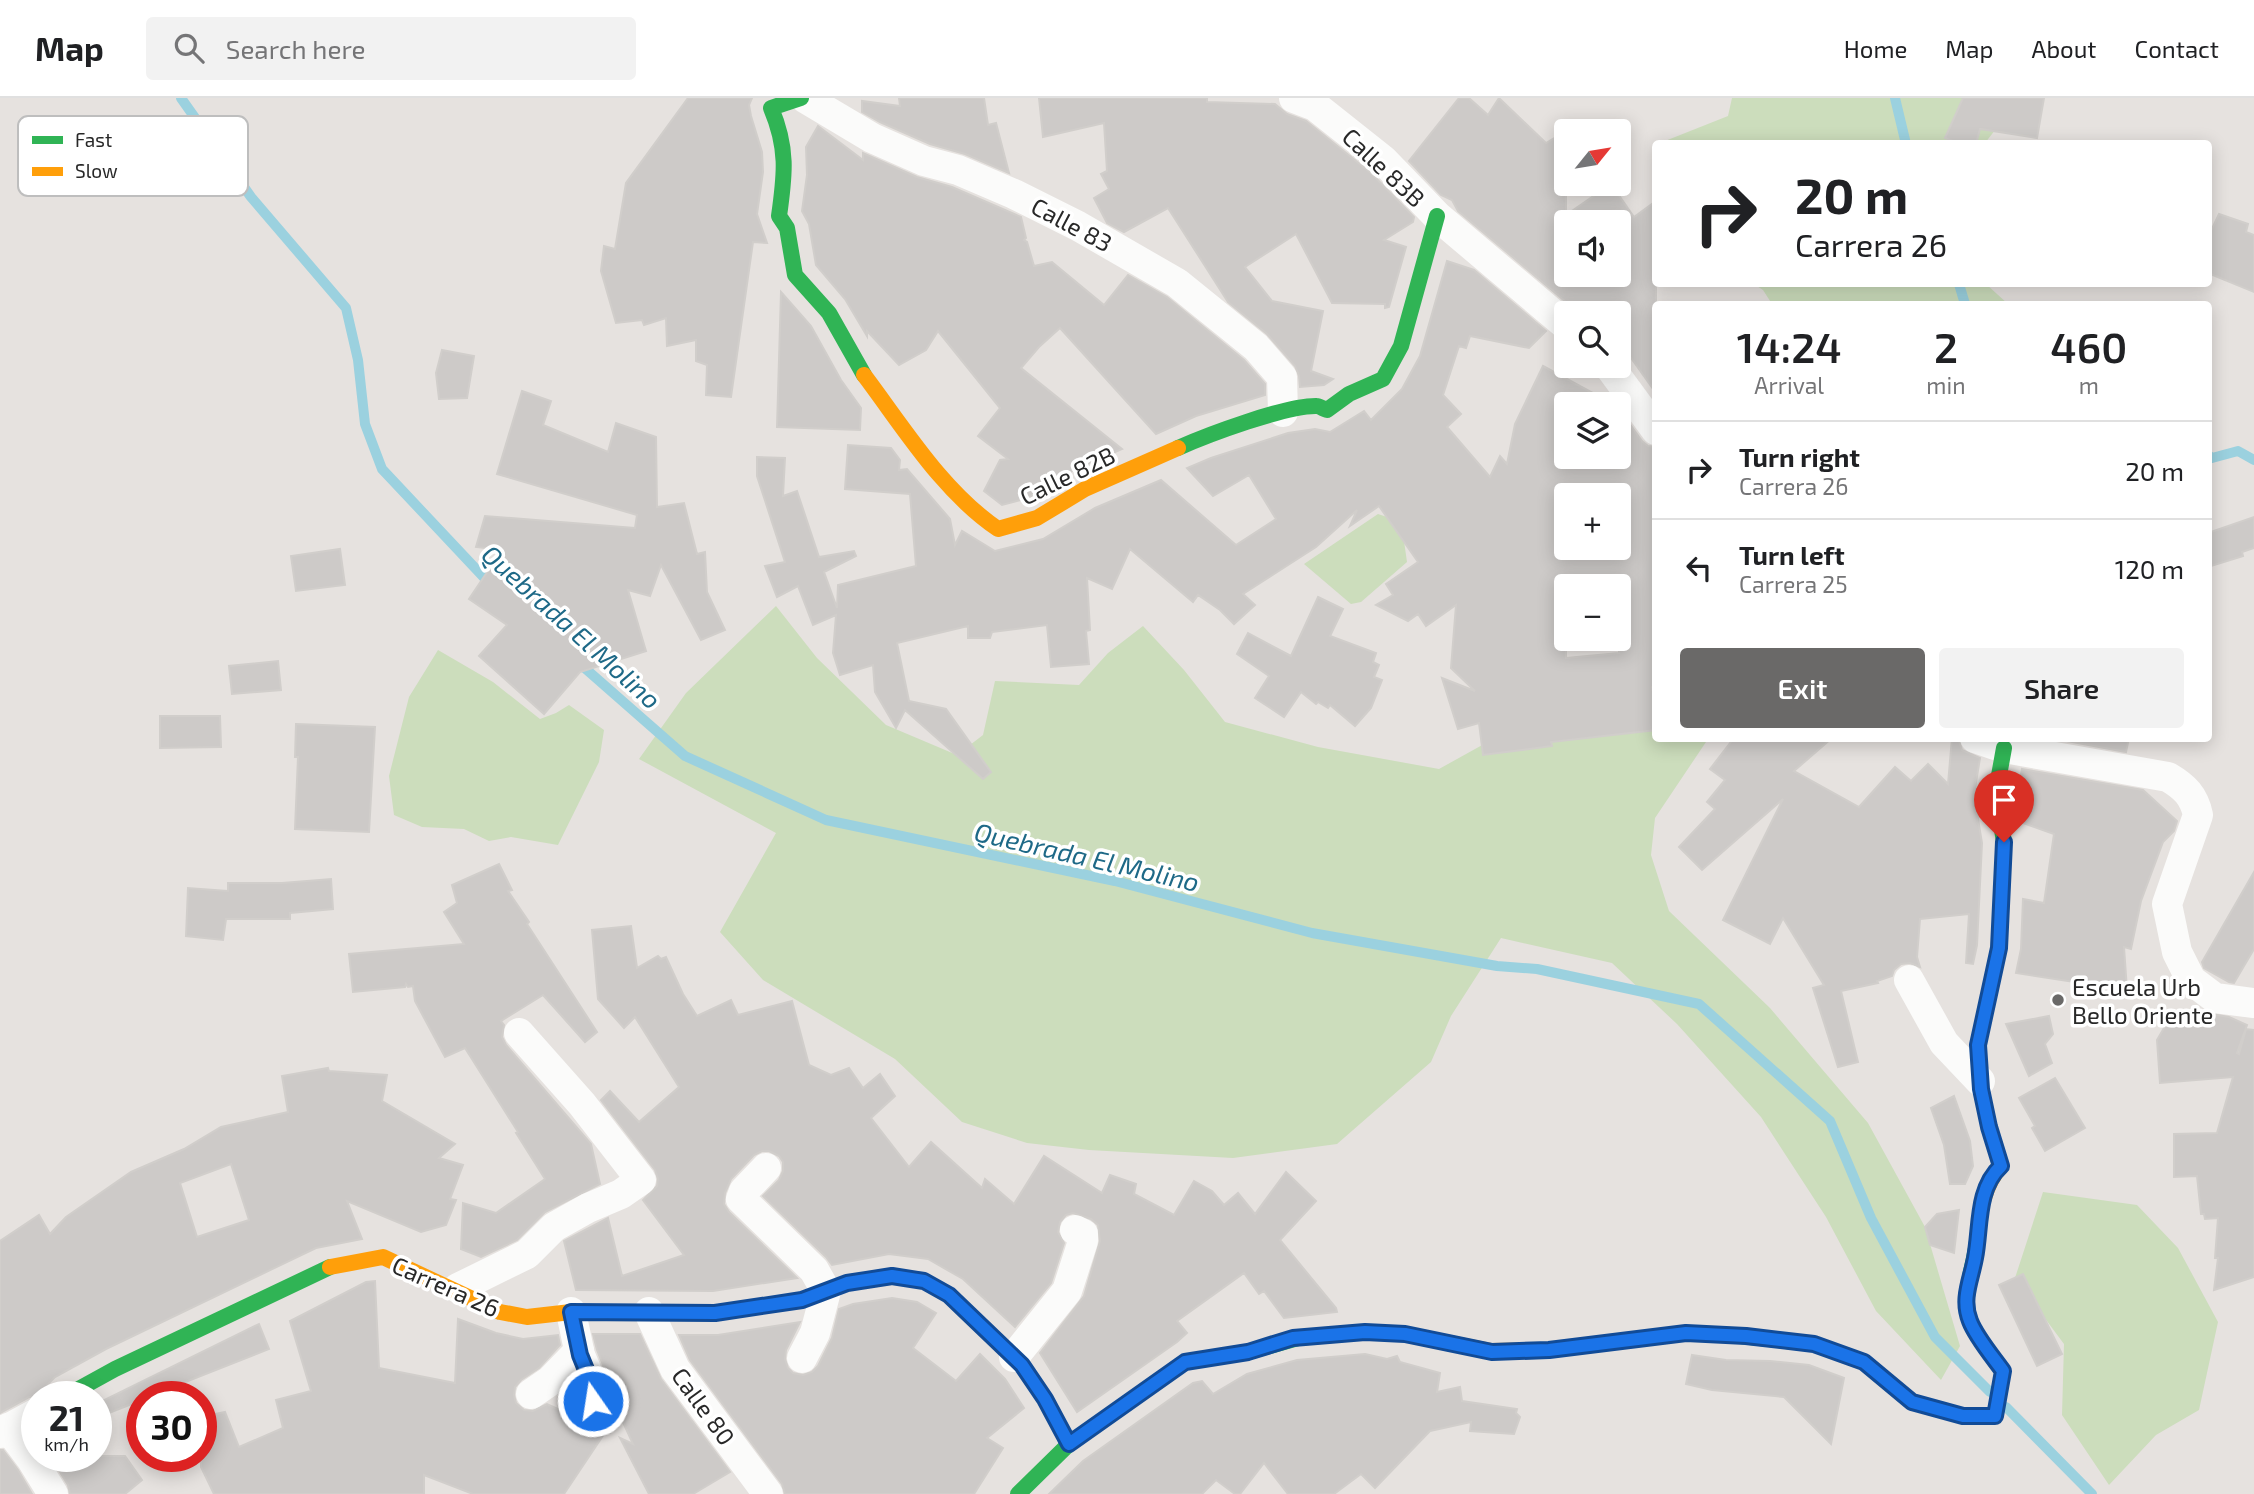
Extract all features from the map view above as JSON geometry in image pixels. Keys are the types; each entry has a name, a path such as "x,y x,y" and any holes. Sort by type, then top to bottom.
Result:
{"street":[{"name":"Calle 83","path":"771,108 803,98 872,138 924,161 958,170 1046,210 1177,283 1256,347 1282,377 1283,412"},
{"name":"Calle 83B","path":"1294,98 1315,106 1383,160 1437,216"},
{"name":"Calle 82B","path":"771,108 786,147 779,216 787,228 795,275 829,313 860,369 916,445 973,512 998,529 1037,518 1084,489 1192,442 1283,412 1318,407 1327,410 1349,394 1383,379 1401,346 1437,216"},
{"path":"1437,216 1554,315"},
{"path":"1618,378 1652,425"},
{"path":"1987,742 2004,748 2168,777 2181,785 2195,799 2198,815 2167,904 2177,951 2191,980 2215,998 2254,1003"},
{"path":"1018,1494 1069,1444 1185,1362 1248,1352 1293,1338 1365,1332 1405,1334 1492,1352 1549,1350 1686,1333 1746,1336 1814,1344 1864,1362 1912,1402 1963,1416 1995,1416 2003,1371 1970,1321 1965,1293 1975,1256 1982,1203 1993,1173 2001,1166 1989,1127 1980,1080 1978,1045 1999,948 2004,842 1996,792 2004,748"},
{"path":"1909,980 1944,1042 1980,1080"},
{"path":"412,1270 433,1265 463,1293 527,1254 554,1227 621,1194 641,1180 582,1104 519,1033"},
{"path":"766,1168 744,1191 741,1199 814,1270 826,1291 815,1333 802,1358"},
{"path":"1014,1357 1067,1291 1083,1241 1083,1234 1075,1230"},
{"name":"Carrera 26","path":"92,1381 326,1268 383,1257 412,1270"},
{"name":"Carrera 26","path":"463,1293 500,1312 527,1317 571,1312 715,1313 802,1300 847,1283 892,1276 924,1281 949,1295 1014,1357 1045,1399 1069,1444"},
{"path":"571,1312 579,1351 593,1387 593,1416"},
{"name":"Calle 80","path":"649,1312 675,1369 768,1494"},
{"path":"531,1394 550,1381 579,1351"},
{"path":"21,1422 4,1431 32,1460 53,1494"}],"green space":[{"path":"1732,98 2005,98 2006,116 1987,140 1668,140 1728,116"},
{"path":"1758,287 1989,287 2005,301 1770,301"},
{"path":"1378,514 1408,524 1404,541 1407,562 1361,602 1351,604 1304,564"},
{"path":"776,606 817,658 886,725 957,755 983,735 995,681 1079,685 1108,653 1143,626 1184,670 1225,722 1318,747 1439,769 1621,668 1652,694 1652,742 1706,742 1655,818 1651,855 1669,911 1770,1008 1868,1123 1925,1227 1960,1346 1941,1380 1876,1311 1826,1217 1761,1117 1677,1024 1612,963 1501,938 1451,1016 1431,1062 1337,1144 1233,1158 1089,1150 1027,1143 962,1122 895,1059 763,980 720,932 776,833 639,759 686,693"},
{"path":"438,650 493,682 540,719 569,705 604,730 599,762 558,845 511,837 489,841 464,829 422,827 394,815 389,776 409,697"},
{"path":"2043,1192 2137,1205 2178,1248 2218,1322 2199,1410 2156,1435 2109,1485 2062,1415 2064,1344 2015,1278"}],"building":[{"path":"688,98 752,98 749,105 751,116 762,152 763,172 757,214 767,243 753,242 731,397 706,395 707,365 696,361 696,340 667,346 666,318 644,325 642,320 616,323 601,271 604,246 615,249 626,183"},
{"path":"899,98 984,98 988,125 996,123 1009,173 965,154 930,144 862,112 862,101 900,106"},
{"path":"1039,98 1207,98 1207,102 1275,104 1287,114 1306,121 1371,173 1414,217 1413,222 1384,240 1406,247 1389,307 1385,308 1385,304 1332,303 1296,234 1245,267 1272,301 1323,311 1311,371 1333,379 1324,385 1300,387 1295,366 1267,334 1228,302 1168,208 1124,232 1107,223 1094,198 1109,189 1101,174 1107,171 1104,123 1043,137"},
{"path":"1459,98 1469,98 1488,115 1499,98 1546,143 1554,138 1554,196 1566,196 1566,210 1554,210 1554,287 1631,287 1631,213 1634,217 1652,204 1652,287 1656,287 1656,301 1652,301 1652,387 1631,358 1631,301 1565,301 1458,211 1452,200 1441,195 1409,161"},
{"path":"1963,98 2044,98 2037,138 1980,129 1977,140 1945,138"},
{"path":"818,126 863,160 863,153 1021,217 1026,238 1024,240 1034,266 1052,262 1104,305 1128,275 1167,297 1244,360 1265,384 1265,395 1196,416 1156,434 1060,328 1021,368 1122,449 1074,470 1028,498 1002,505 984,491 1000,460 1008,459 978,436 1000,408 938,331 926,350 899,365 867,331 867,336 845,299 816,265 809,224 802,211 807,175 806,147"},
{"path":"1594,196 1619,196 1629,210 1573,210"},
{"path":"2219,214 2248,224 2246,232 2254,235 2254,292 2212,275 2212,229"},
{"path":"1447,261 1474,270 1546,331 1529,348 1470,336 1466,348 1459,346 1443,395 1461,414 1447,427 1490,477 1500,456 1507,464 1515,424 1543,366 1554,372 1554,378 1565,378 1591,392 1554,392 1554,469 1631,469 1631,426 1642,441 1652,446 1652,730 1551,742 1552,746 1483,755 1479,723 1458,729 1442,678 1475,691 1451,668 1456,605 1426,626 1418,614 1408,621 1376,605 1393,595 1386,584 1418,562 1379,506 1350,526 1357,510 1316,547 1243,594 1255,605 1234,624 1220,610 1198,595 1193,602 1130,549 1112,589 1087,578 1090,630 1086,631 1089,664 1051,667 1047,625 992,632 990,638 968,638 968,626 897,643 909,701 946,709 991,772 983,779 905,710 896,728 875,692 873,665 840,675 833,653 836,615 813,625 798,586 777,597 765,566 785,562 757,476 757,457 785,458 783,496 797,491 819,557 854,551 856,556 824,572 837,608 838,585 916,566 910,494 845,489 848,445 891,448 900,460 899,470 907,469 950,519 955,545 962,531 995,551 1043,539 1095,508 1161,480 1236,545 1276,519 1249,475 1213,496 1187,468 1288,433 1315,429 1330,432 1364,411 1371,420 1402,389 1420,356"},
{"path":"781,292 811,326 841,380 861,408 860,430 777,427"},
{"path":"442,350 474,356 467,398 439,399 436,373"},
{"path":"522,391 551,401 543,425 608,452 616,423 656,437 657,507 684,503 697,554 705,552 707,592 725,630 701,640 661,565 650,596 628,590 646,651 580,672 544,714 479,656 507,625 469,599 502,550 476,547 485,516 635,528 637,515 497,474"},
{"path":"2254,517 2254,548 2242,552 2243,556 2212,566 2212,532"},
{"path":"340,549 345,585 296,591 291,556"},
{"path":"1318,597 1343,609 1330,636 1376,653 1373,662 1379,665 1374,677 1382,680 1371,708 1355,726 1330,705 1328,708 1318,702 1316,704 1301,692 1284,717 1255,698 1269,676 1237,654 1248,633 1291,656"},
{"path":"278,661 281,690 232,694 229,666"},
{"path":"160,716 220,716 221,747 160,748"},
{"path":"296,724 375,727 369,832 295,829 298,757 295,757"},
{"path":"1731,742 1827,742 1794,771 1859,807 1895,767 1911,781 1928,764 1948,784 1952,742 1959,742 1962,750 1980,758 1974,795 1982,843 1977,945 1973,964 1966,963 1969,914 1920,919 1917,957 1920,967 1910,963 1901,964 1892,976 1877,981 1878,983 1841,991 1858,1062 1838,1067 1813,988 1824,985 1783,918 1770,944 1723,920 1783,799 1702,870 1679,847 1715,809 1707,802 1725,780 1710,769"},
{"path":"2072,742 2128,742 2126,752"},
{"path":"2022,769 2143,790 2177,821 2174,831 2163,842 2141,901 2131,949 2124,947 2127,990 2016,973 2021,949 2023,899 2044,903 2054,834 2023,823 2018,792"},
{"path":"499,864 512,890 508,891 529,922 527,924 597,1032 585,1042 543,995 501,1021 504,1025 502,1037 591,1144 600,1184 545,1212 517,1240 481,1257 461,1249 463,1203 496,1213 545,1179 465,1048 445,1057 415,1001 413,986 408,987 406,984 405,987 353,992 349,954 464,944 444,912 457,903 452,885"},
{"path":"2254,872 2254,949 2234,983 2229,982 2204,968 2202,962"},
{"path":"331,879 333,909 290,913 290,919 226,919 223,940 186,936 188,888 228,891 228,883"},
{"path":"631,926 637,968 658,956 661,959 666,957 683,994 697,1016 731,1000 738,1015 792,1001 809,1065 831,1075 849,1068 863,1088 880,1074 895,1096 871,1118 909,1167 931,1142 982,1188 985,1179 1014,1204 1044,1156 1102,1193 1110,1175 1136,1184 1134,1194 1174,1215 1194,1181 1212,1191 1224,1205 1238,1193 1255,1214 1286,1172 1316,1201 1280,1240 1337,1312 1284,1318 1264,1291 1259,1294 1244,1273 1177,1321 1187,1333 1177,1342 1077,1412 1040,1353 1084,1296 1100,1241 1098,1225 1091,1219 1073,1213 1066,1215 1060,1222 1058,1232 1064,1243 1051,1283 1015,1327 963,1279 928,1259 889,1254 832,1265 763,1196 779,1180 783,1171 783,1162 779,1156 769,1151 754,1155 731,1179 724,1204 797,1278 713,1291 576,1290 564,1241 608,1218 622,1276 684,1255 643,1200 657,1186 655,1170 601,1100 610,1091 639,1122 679,1087 635,1017 624,1028 598,999 592,930"},
{"path":"2206,1013 2229,1017 2247,1025 2237,1053 2239,1054 2246,1029 2254,1030 2254,1277 2214,1290 2218,1258 2215,1258 2218,1218 2205,1219 2204,1214 2201,1214 2197,1176 2174,1177 2174,1134 2217,1133 2233,1077 2160,1083 2157,1040 2171,1016"},
{"path":"2049,1016 2053,1034 2045,1044 2052,1063 2029,1076 2006,1024"},
{"path":"328,1068 329,1071 387,1075 382,1101 455,1144 439,1158 463,1165 450,1199 456,1200 446,1225 421,1232 347,1201 362,1239 316,1248 106,1349 51,1381 21,1381 21,1401 0,1413 0,1241 39,1215 50,1234 66,1217 131,1172 184,1149 221,1127 288,1112 282,1076","holes":["231,1164 249,1220 197,1237 180,1183"]},
{"path":"2055,1078 2085,1128 2045,1151 2019,1098"},
{"path":"1954,1096 1970,1141 1973,1166 1965,1184 1950,1184 1944,1145 1931,1108"},
{"path":"1959,1210 1954,1253 1930,1245 1925,1227 1937,1214"},
{"path":"2023,1274 2062,1354 2037,1366 1999,1285"},
{"path":"375,1281 379,1368 455,1383 458,1319 496,1333 523,1339 558,1335 560,1345 539,1368 521,1380 515,1387 514,1395 516,1403 524,1410 533,1411 547,1404 576,1417 578,1425 585,1431 606,1431 564,1494 473,1494 424,1475 424,1494 214,1494 203,1472 217,1472 217,1414 225,1412 239,1447 283,1428 276,1400 311,1391 290,1321 366,1282"},
{"path":"892,1298 917,1302 936,1313 913,1348 956,1381 980,1354 1005,1379 1024,1408 987,1438 1003,1448 974,1494 785,1494 782,1484 690,1360 679,1335 718,1335 800,1322 786,1350 785,1359 793,1373 803,1375 818,1366 832,1338 839,1309"},
{"path":"259,1324 269,1349 188,1381 143,1381"},
{"path":"593,1334 640,1334 661,1379 730,1472 693,1494 649,1494 620,1438 633,1444 611,1396 609,1380"},
{"path":"1365,1354 1387,1359 1397,1356 1400,1362 1440,1373 1437,1392 1460,1387 1462,1401 1517,1409 1516,1413 1520,1417 1514,1434 1470,1431 1471,1422 1430,1431 1375,1488 1361,1474 1334,1494 1288,1494 1264,1463 1240,1494 1235,1494 1216,1480 1202,1494 1049,1494 1083,1461 1193,1383 1202,1381 1213,1394 1247,1374 1297,1360"},
{"path":"1692,1355 1809,1365 1844,1378 1831,1444 1784,1397 1712,1390 1686,1384"},
{"path":"126,1389 126,1406 112,1412 112,1396"},
{"path":"0,1450 3,1450 18,1470 32,1494 0,1494"},
{"path":"112,1456 125,1456 126,1472 136,1472 142,1480 125,1494 70,1494 60,1472 112,1472"}],"waterway":[{"name":"Quebrada El Molino","path":"181,98 194,116"},
{"path":"1895,98 1905,140"},
{"name":"Quebrada El Molino","path":"248,193 346,308 358,360 365,424 382,469 492,586"},
{"path":"1960,287 1964,301"},
{"path":"2212,458 2238,451 2254,460"},
{"name":"Quebrada El Molino","path":"579,663 685,756 826,820 1115,881 1312,933 1497,966 1537,969 1699,1004 1830,1121 1871,1218 1935,1337 1990,1392"},
{"name":"Quebrada El Molino","path":"2006,1407 2092,1494"}],"traffic: fast":[{"path":"801,98 771,108 784,161 779,216 787,228 795,275 829,313 864,375"},
{"path":"1178,448 1267,415 1304,407 1317,406 1327,410 1349,394 1383,379 1401,346 1437,216"},
{"path":"2001,911 2004,842 1996,792 2004,748"},
{"path":"1731,1335 1814,1344 1864,1362 1912,1402 1963,1416 1995,1416 2003,1371 1978,1337 1967,1308 1977,1241"},
{"path":"93,1381 330,1267"},
{"path":"663,1313 715,1313 802,1300 847,1283 892,1276 924,1281 949,1295 1022,1365 1045,1399 1069,1444"},
{"path":"1018,1494 1069,1444 1185,1362 1248,1352 1298,1338"}],"traffic: slow":[{"path":"864,375 942,478 978,514 998,529 1037,518 1085,489 1178,448"},
{"path":"1977,1241 1986,1192 2001,1166 1981,1089 1978,1045 1999,948 2001,911"},
{"path":"330,1267 383,1257 500,1312 527,1317 571,1312 663,1313"},
{"path":"1298,1338 1365,1332 1405,1334 1491,1351 1550,1350 1686,1333 1731,1335"}],"place":[{"name":"Escuela Urb Bello Oriente","path":"2058,1000"}],"route":[{"path":"593,1401 593,1387 580,1355 571,1312 715,1313 802,1300 847,1283 892,1276 924,1281 949,1295 973,1316 1022,1365 1045,1399 1069,1444 1185,1362 1248,1352 1293,1338 1365,1332 1405,1334 1492,1352 1549,1350 1686,1333 1746,1336 1814,1344 1864,1362 1912,1402 1963,1416 1995,1416 2003,1371 1970,1321 1965,1293 1975,1256 1982,1203 1993,1173 2001,1166 1981,1089 1978,1045 1999,948 2004,842"}]}
